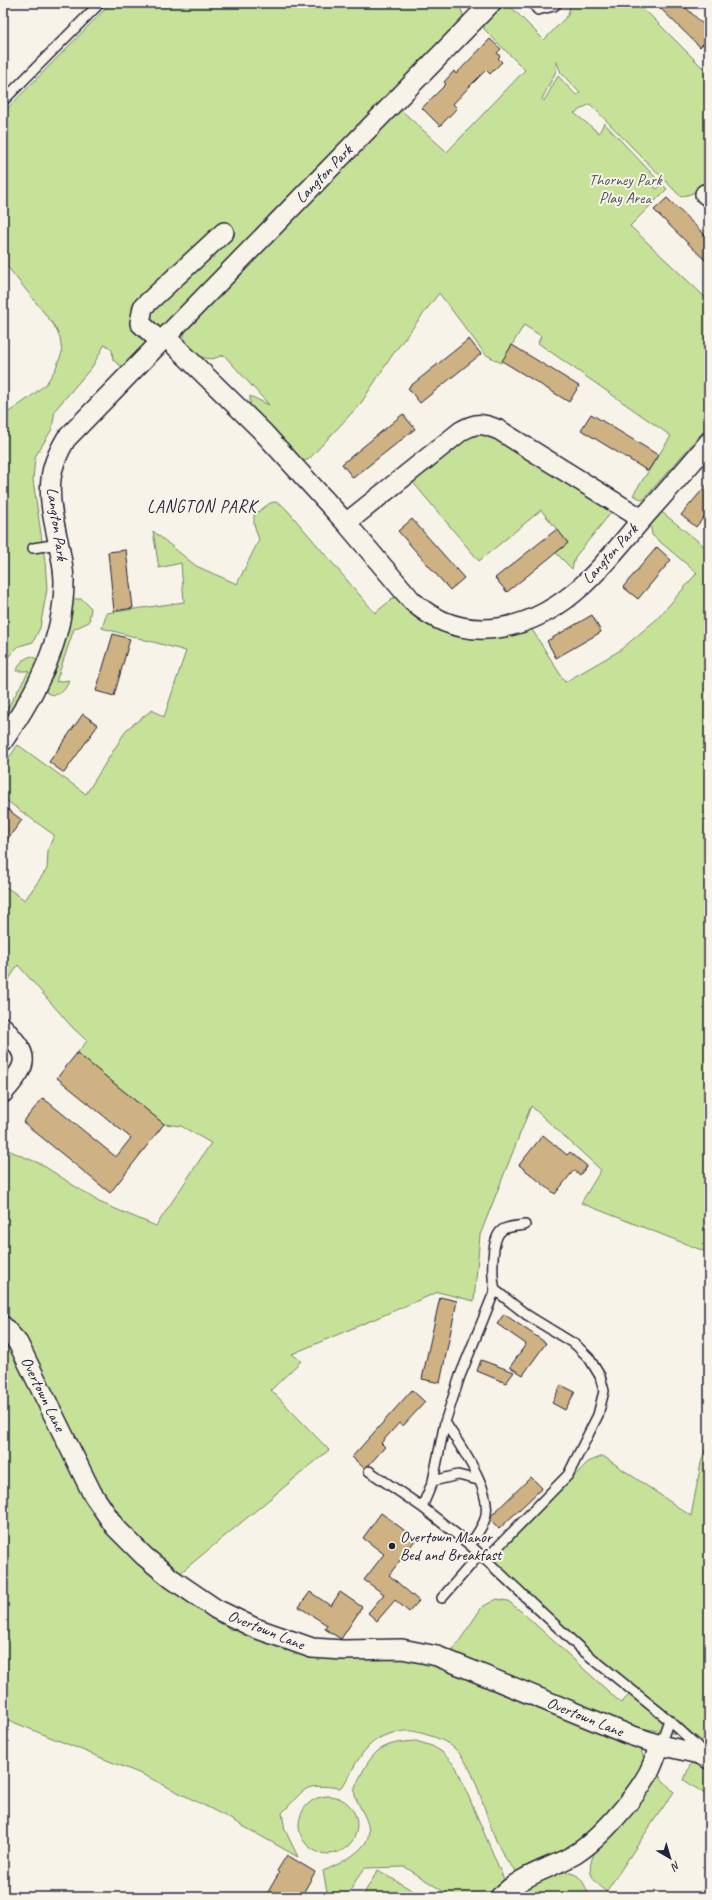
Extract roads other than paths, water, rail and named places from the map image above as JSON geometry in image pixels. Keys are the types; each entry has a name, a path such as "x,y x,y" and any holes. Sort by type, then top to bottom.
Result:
{"street":[{"name":"Langton Park","path":"3,741 31,698 53,648 59,625 64,581 50,492 51,478 58,455 66,439 483,6"},
{"path":"163,339 140,323 143,307 224,232"},
{"name":"Langton Park","path":"163,339 262,431 346,524 412,601 424,612 437,620 460,628 490,630 515,625 530,619 566,599 600,568 642,519 499,430 482,424 473,425 461,431 346,524"},
{"path":"642,519 709,442"},
{"path":"3,1027 21,1048 24,1055 20,1070 3,1093"},
{"name":"Overtown Lane","path":"3,1326 18,1343 92,1492 115,1527 139,1551 172,1579 216,1609 255,1628 312,1648 342,1650 402,1649 438,1656 627,1734 706,1758"},
{"path":"500,1897 518,1881 573,1855 604,1830 634,1795 648,1774 660,1745"}],"lane":[{"path":"3,101 100,3"},
{"path":"532,3 538,10 554,6 557,3"},
{"path":"33,548 59,544"},
{"path":"422,1507 433,1481 445,1422 460,1376 495,1290 493,1281 493,1265 496,1236 504,1229 525,1225"},
{"path":"442,1598 482,1557 552,1494 568,1475 598,1416 604,1391 600,1376 590,1358 576,1345 527,1315 495,1290"},
{"path":"445,1422 466,1456 485,1496 485,1519 470,1546"},
{"path":"369,1471 422,1507 470,1546 582,1650 669,1720 696,1745 706,1758"},
{"path":"433,1481 458,1475 478,1480"},
{"path":"660,1745 669,1720"}],"place":[{"name":"Overtown Manor Bed and Breakfast","path":"392,1546"}],"district":[{"name":"LANGTON PARK","path":"202,506"}],"park label":[{"name":"Thorney Park Play Area","path":"625,189"}]}
